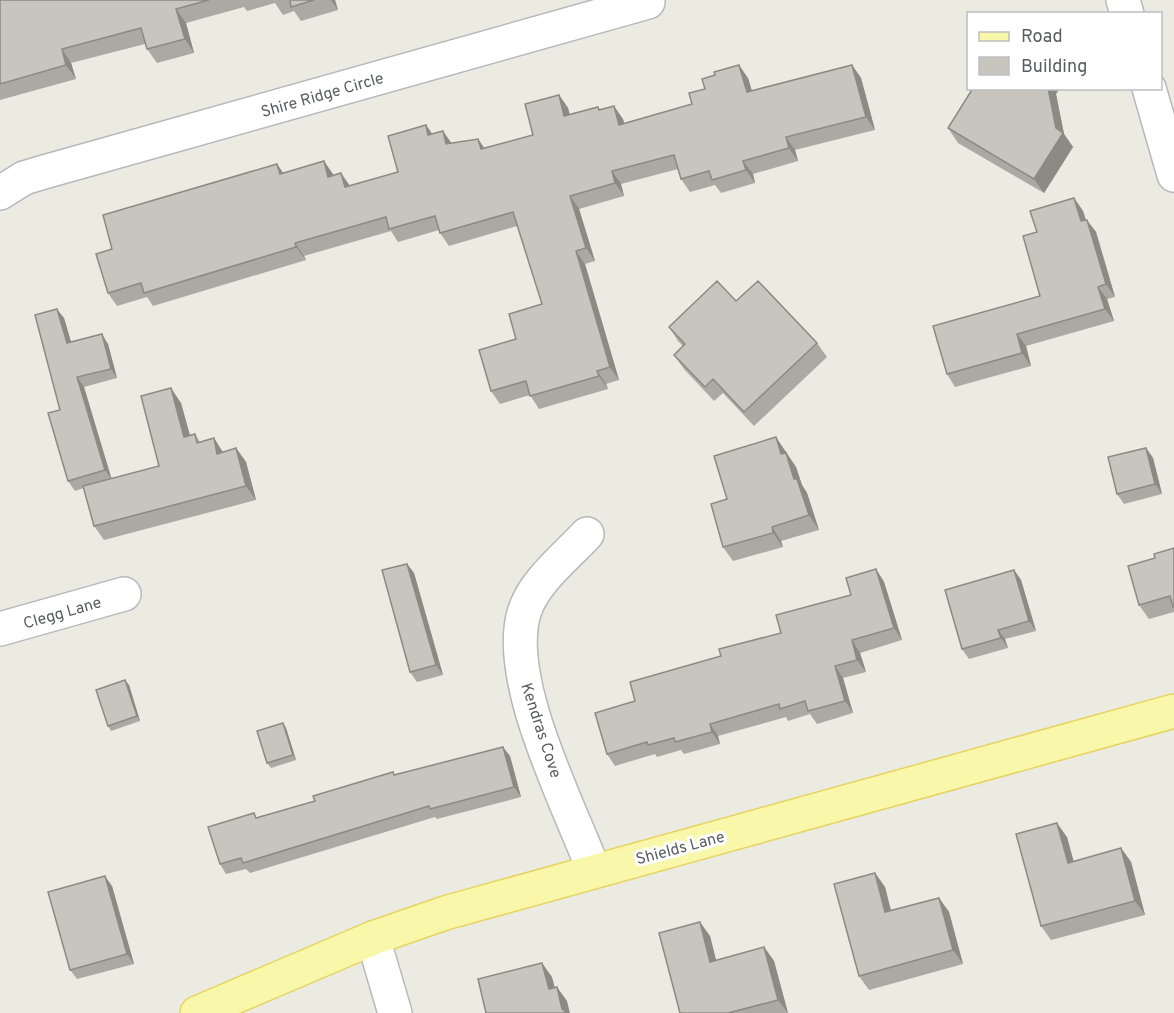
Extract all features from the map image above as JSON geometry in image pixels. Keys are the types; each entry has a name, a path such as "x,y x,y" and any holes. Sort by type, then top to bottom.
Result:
{"main road":[{"name":"Shields Lane","path":"197,1013 373,939 445,913 1174,711"}],"street":[{"name":"Shire Ridge Circle","path":"0,193 24,178 44,172 648,2"},
{"path":"1150,90 1174,175"},
{"name":"Kendras Cove","path":"587,534 538,587 525,611 519,637 521,665 535,720 594,871"},
{"name":"Clegg Lane","path":"0,629 124,594"},
{"path":"373,939 395,1013"}],"building":[{"path":"0,0 209,0 176,9 185,39 147,49 141,28 62,49 66,65 0,84"},
{"path":"290,0 314,0 291,7"},
{"path":"739,65 747,92 852,65 866,117 786,137 789,148 743,161 746,170 712,180 709,171 681,179 674,155 612,171 615,183 570,196 586,248 576,251 610,367 597,371 599,376 530,396 526,381 491,391 479,350 516,339 509,314 542,304 513,212 440,233 435,216 389,229 386,217 295,243 296,247 144,293 141,283 108,293 96,254 112,249 103,215 277,164 280,174 324,161 328,177 341,173 345,187 398,172 388,136 426,125 428,135 443,131 446,144 478,139 481,149 533,135 525,104 559,95 564,116 598,107 599,110 614,106 619,125 692,104 689,93 705,89 702,79 715,75 714,72"},
{"path":"972,90 1048,90 1056,128 1063,133 1034,179 948,128"},
{"path":"1074,198 1081,221 1087,220 1106,284 1098,287 1105,309 1017,334 1022,353 947,374 933,326 1040,296 1023,236 1037,232 1030,211"},
{"path":"717,281 736,301 758,281 817,343 744,412 713,379 705,387 674,355 685,344 669,327"},
{"path":"57,309 67,343 102,334 111,369 77,377 105,470 68,481 48,413 60,410 35,315"},
{"path":"171,388 184,437 195,434 197,443 214,438 217,454 236,448 246,486 94,526 83,486 159,466 141,396"},
{"path":"776,437 781,454 786,453 794,479 797,479 809,515 772,527 773,533 723,547 711,504 727,499 714,456"},
{"path":"1146,448 1155,484 1117,494 1108,457"},
{"path":"1174,548 1174,607 1170,596 1139,605 1128,566 1155,558 1154,554"},
{"path":"407,564 436,665 410,672 382,570"},
{"path":"876,569 894,628 852,640 857,660 835,666 845,701 808,711 805,701 780,709 779,704 710,724 712,732 675,742 674,738 648,745 647,742 607,754 595,713 635,701 630,682 721,656 719,649 781,633 776,615 851,595 846,578"},
{"path":"1014,570 1029,621 998,630 1001,638 962,649 945,590"},
{"path":"125,680 137,716 108,726 96,690"},
{"path":"283,723 293,755 267,763 257,731"},
{"path":"503,747 514,787 430,809 429,806 243,863 241,858 220,864 208,827 254,813 256,818 315,801 313,796 393,772 394,775"},
{"path":"1057,823 1068,863 1121,848 1135,901 1041,926 1016,834"},
{"path":"875,873 885,912 939,898 953,950 859,976 834,884"},
{"path":"105,876 127,954 70,970 48,892"},
{"path":"700,922 710,962 764,947 778,1000 728,1013 680,1013 659,933"},
{"path":"542,963 549,989 557,987 562,1009 567,1013 486,1013 478,979"}]}
